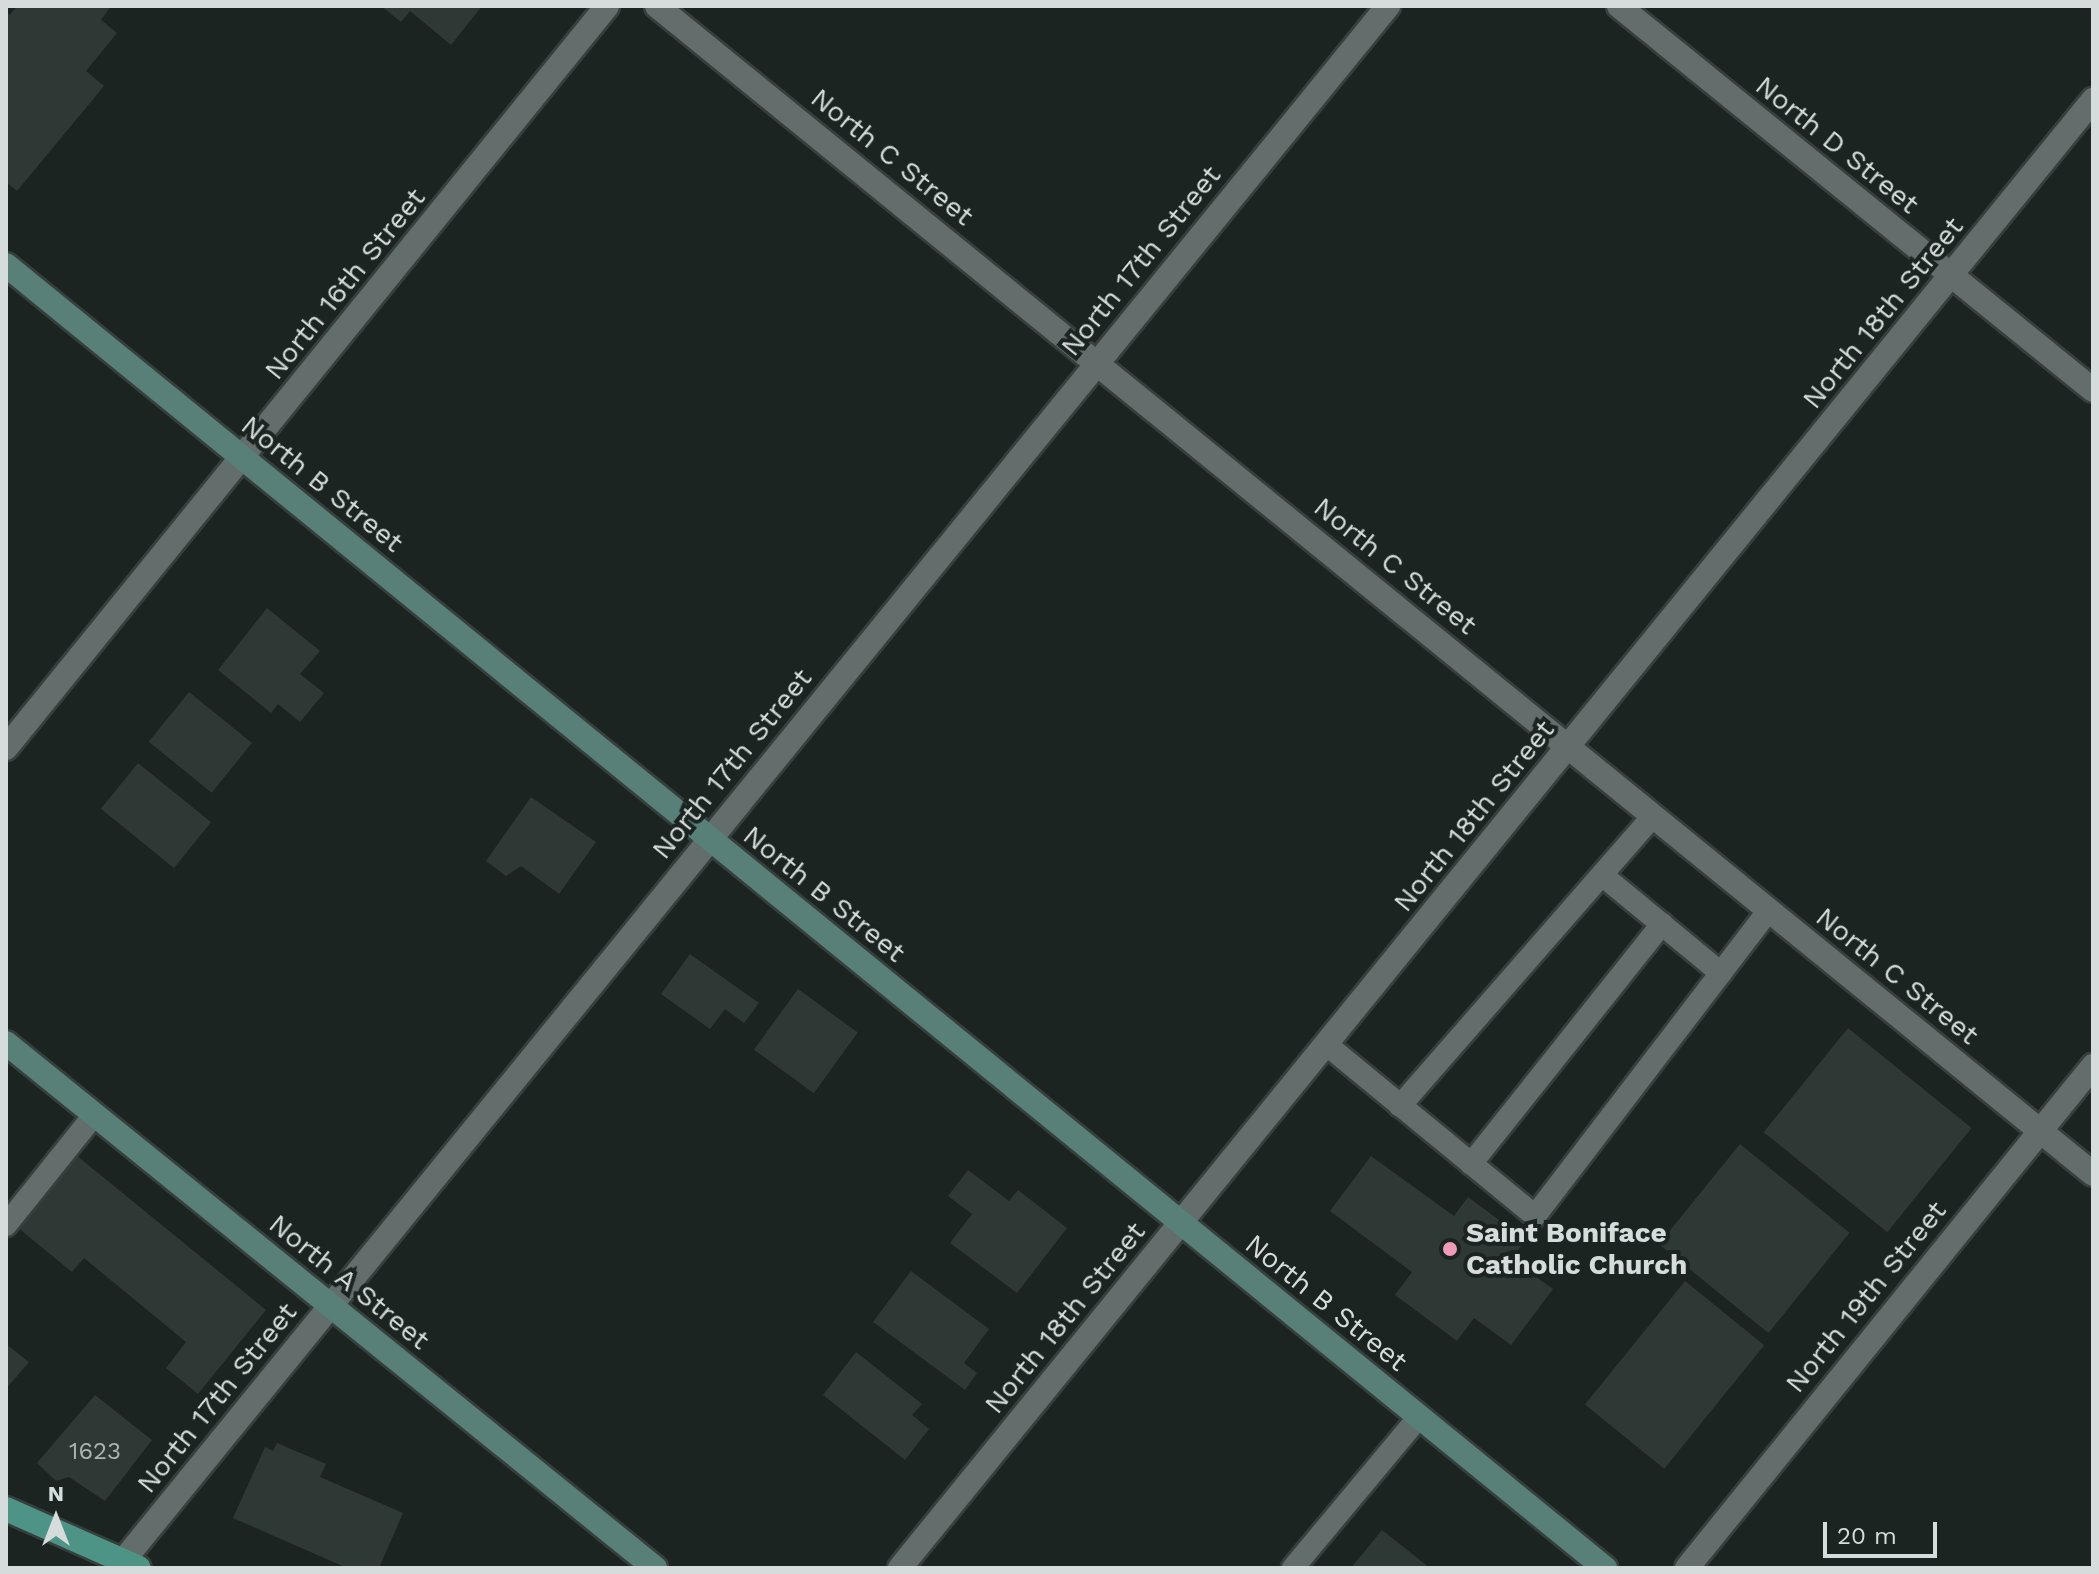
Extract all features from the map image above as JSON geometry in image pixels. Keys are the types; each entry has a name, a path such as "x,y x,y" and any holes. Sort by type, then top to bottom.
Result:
{"main road":[{"path":"6,1509 131,1565"}],"street":[{"name":"North 16th Street","path":"6,748 607,6"},
{"name":"North C Street","path":"657,6 2093,1174"},
{"name":"North 17th Street","path":"131,1565 330,1306 1388,6"},
{"name":"North D Street","path":"1619,6 2093,390"},
{"name":"North 18th Street","path":"900,1568 2093,100"},
{"name":"North B Street","path":"6,265 1605,1568"},
{"name":"North A Street","path":"6,1043 655,1568"},
{"name":"North 19th Street","path":"1687,1568 2093,1066"}],"lane":[{"path":"1400,1106 1653,816"},
{"path":"1602,875 1721,973"},
{"path":"1327,1045 1535,1216 1769,910"},
{"path":"1471,1164 1662,924"},
{"path":"6,1225 94,1115"},
{"path":"1293,1568 1419,1417"}],"building":[{"path":"17,6 111,6 101,20 117,33 86,71 104,86 17,191 6,182 6,11 10,15"},
{"path":"381,6 482,6 451,45 410,11 401,22"},
{"path":"267,608 320,651 300,674 324,693 300,722 278,704 271,713 218,670"},
{"path":"189,692 252,743 212,793 149,742"},
{"path":"138,763 211,822 174,868 101,809"},
{"path":"531,797 596,842 559,894 521,866 506,876 486,861"},
{"path":"690,954 759,1003 744,1023 725,1009 710,1029 661,994"},
{"path":"798,989 858,1032 814,1093 754,1050"},
{"path":"1848,1028 1972,1128 1887,1232 1764,1132"},
{"path":"1740,1144 1850,1233 1768,1333 1659,1244"},
{"path":"76,1155 266,1310 198,1394 166,1368 186,1342 84,1258 72,1272 17,1227"},
{"name":"Saint Boniface Catholic Church","path":"1371,1156 1454,1216 1468,1197 1526,1240 1511,1259 1553,1289 1511,1345 1474,1318 1457,1341 1395,1295 1412,1272 1330,1211"},
{"path":"968,1170 1009,1201 1018,1190 1067,1228 1017,1293 950,1243 972,1214 948,1196"},
{"path":"911,1271 989,1329 964,1363 977,1373 965,1390 873,1322"},
{"path":"1685,1281 1764,1345 1664,1469 1585,1405"},
{"path":"6,1344 29,1362 6,1389"},
{"path":"856,1352 922,1404 912,1415 929,1429 905,1460 823,1395"},
{"path":"95,1395 152,1440 105,1501 69,1477 56,1481 37,1463"},
{"path":"277,1443 326,1464 320,1477 403,1513 379,1568 347,1568 233,1518 265,1447 273,1451"},
{"path":"1382,1530 1430,1568 1351,1568"}],"place":[{"name":"Saint Boniface Catholic Church","path":"1450,1249"}]}
